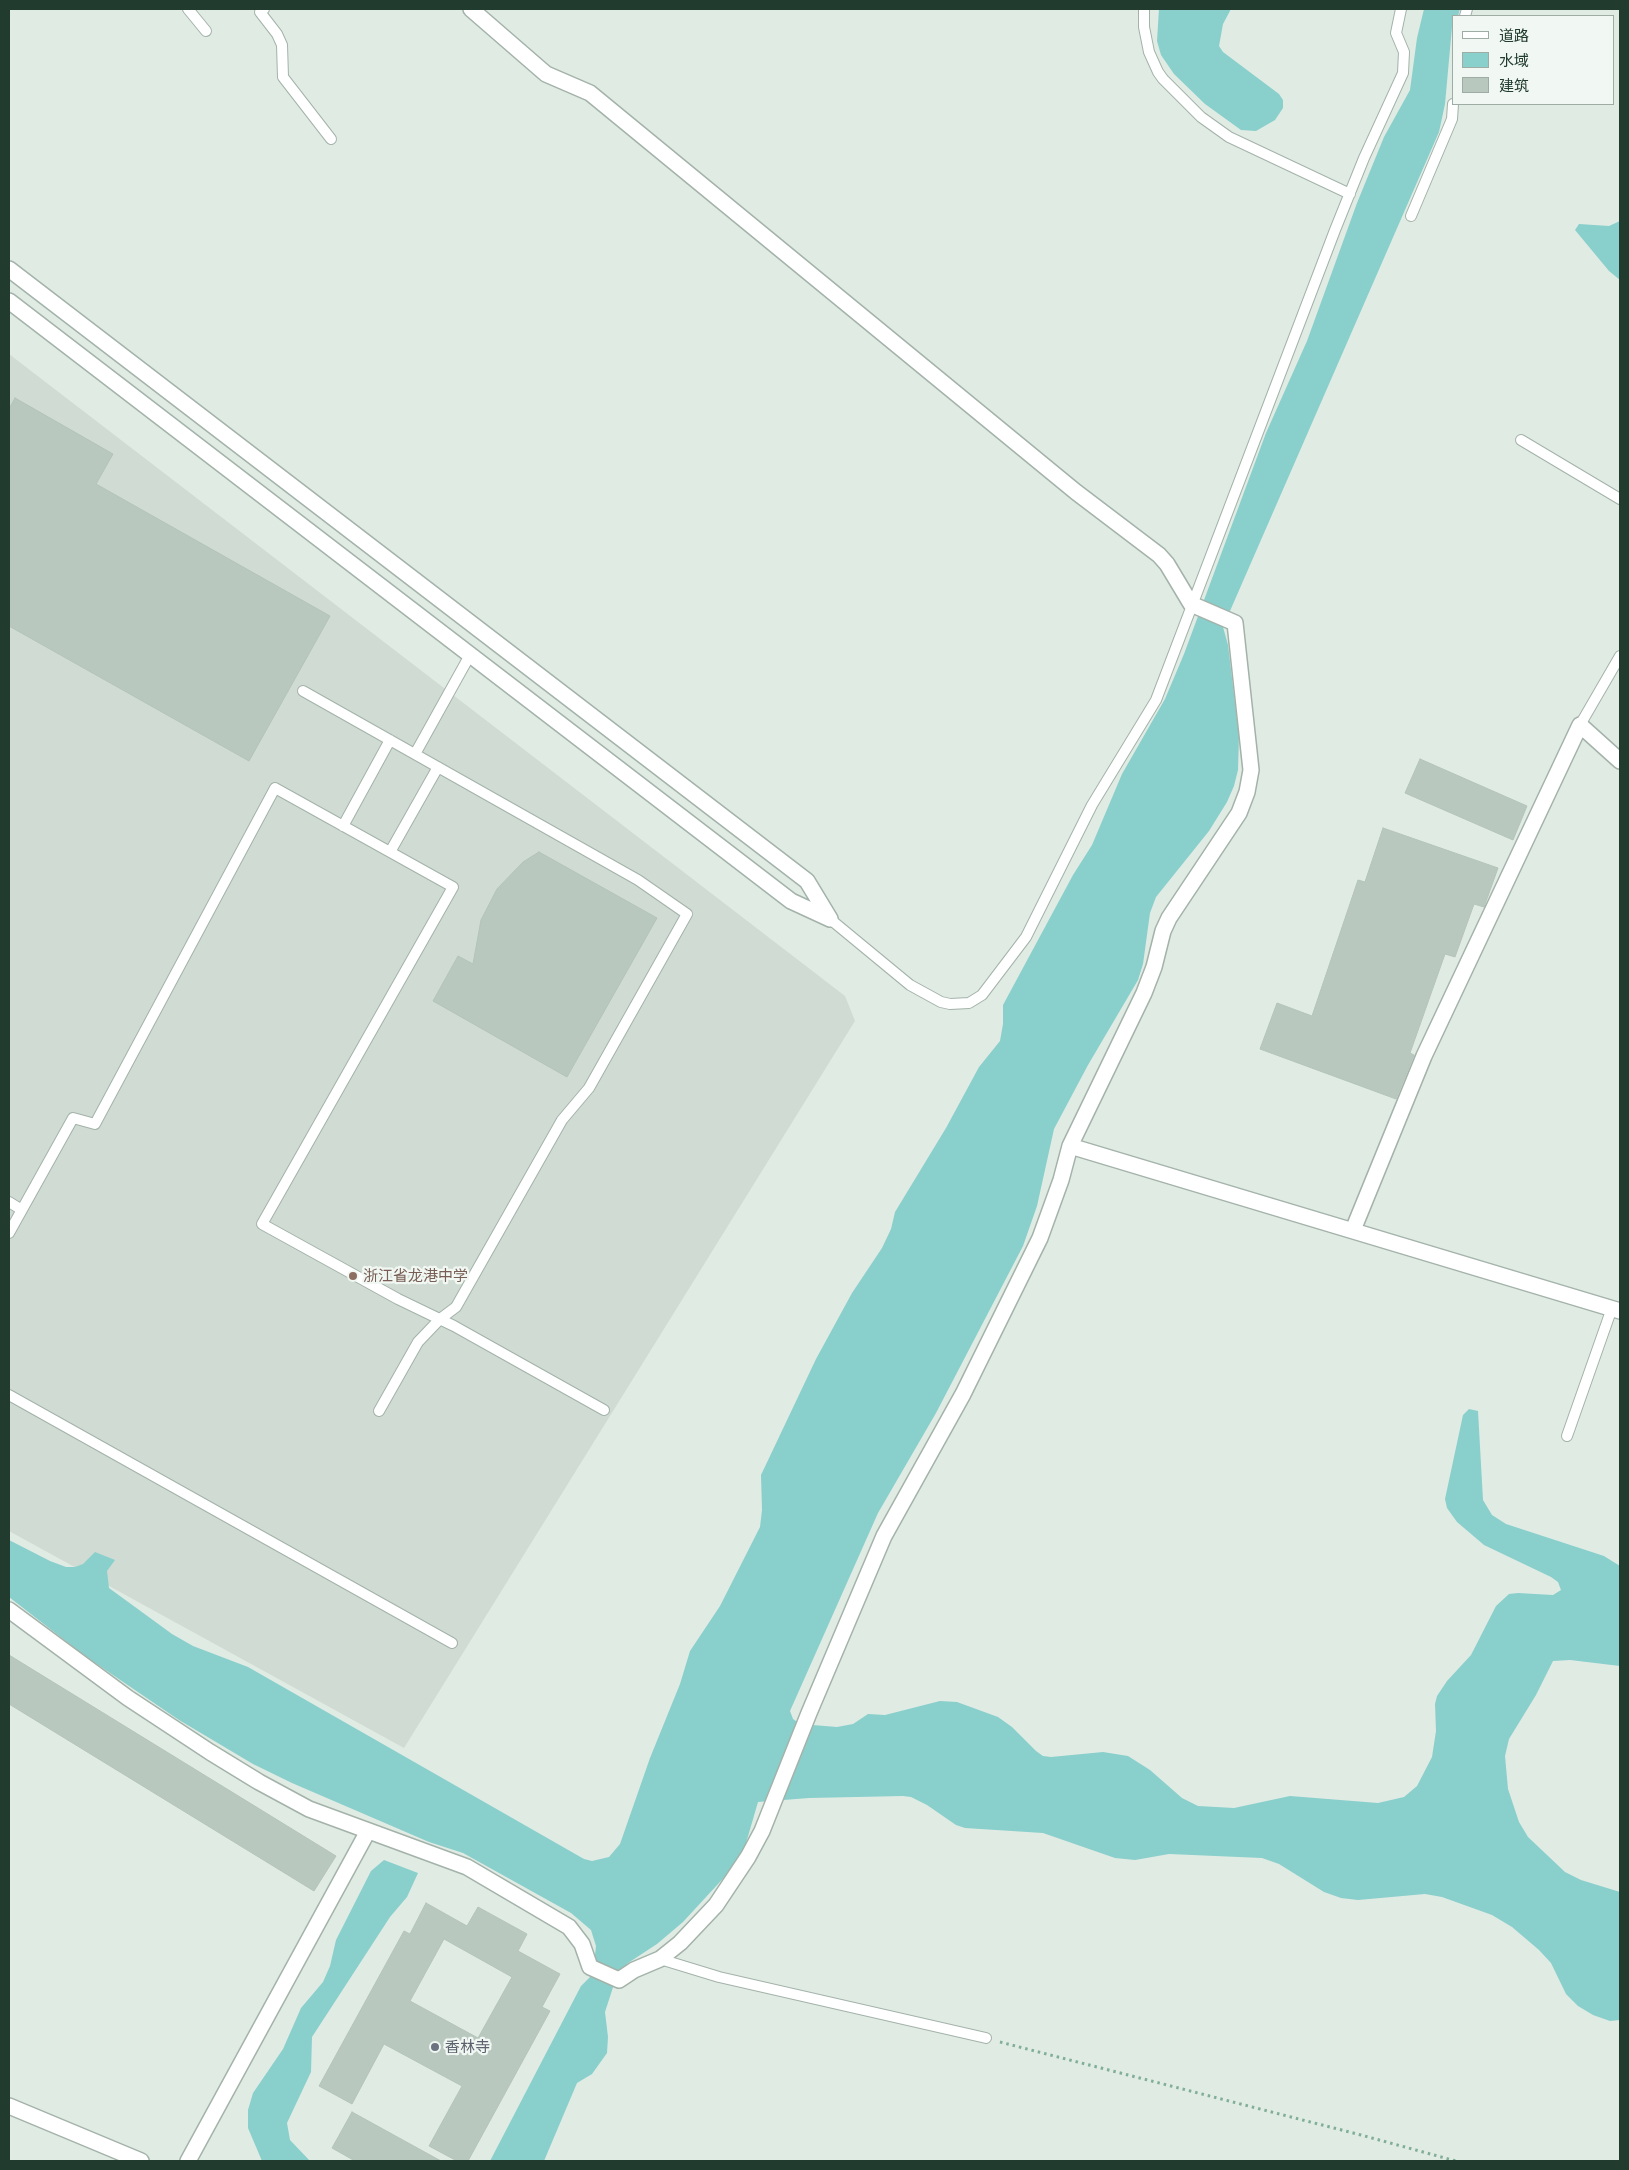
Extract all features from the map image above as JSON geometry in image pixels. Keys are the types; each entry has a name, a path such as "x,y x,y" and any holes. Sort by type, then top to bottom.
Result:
{"street":[{"path":"9,1610 128,1698 210,1752 309,1809 467,1867 560,1922 569,1928 582,1944 590,1967 619,1980 634,1970 660,1959 680,1943 716,1905 748,1857 774,1804 809,1713 884,1536 963,1394 1036,1245 1058,1189 1070,1146 1144,993 1169,918 1239,813 1248,792 1251,770 1235,623 1191,604 1167,564 1159,555 1076,492 590,93 546,74 471,9"},
{"path":"9,269 806,881 830,919"},
{"path":"9,302 791,901 830,919"},
{"path":"1353,1230 1424,1056 1580,724 1620,762"},
{"path":"1070,1146 1616,1309"},
{"path":"188,2161 368,1832"},
{"path":"9,2106 142,2161"}],"lane":[{"path":"188,9 206,31"},
{"path":"264,9 260,12 277,34 282,45 283,78 331,139"},
{"path":"1144,9 1144,27 1149,52 1154,64 1163,79 1201,117 1229,137 1350,194"},
{"path":"830,919 910,985 941,1002 959,1005 976,1000 982,995 1026,938 1092,805 1156,700 1191,604 1350,194 1403,73 1404,52 1396,33 1401,9"},
{"path":"1410,216 1452,118 1453,105"},
{"path":"1521,440 1620,499"},
{"path":"415,754 470,655"},
{"path":"1580,724 1620,656"},
{"path":"303,691 638,880 687,914 589,1088 562,1120 456,1307 440,1319 418,1342 379,1411"},
{"path":"342,826 390,740"},
{"path":"390,852 438,767"},
{"path":"9,1233 74,1118 95,1124 275,788 453,887 262,1224 398,1300 440,1319 604,1410"},
{"path":"9,1202 22,1210"},
{"path":"1567,1436 1616,1309"},
{"path":"9,1395 452,1643"},
{"path":"660,1959 719,1977 986,2038"}],"path":[{"path":"986,2038 1361,2134 1456,2161"}],"shaded area":[{"name":"浙江省龙港中学","path":"9,354 845,996 855,1021 404,1748 9,1531"}],"water":[{"path":"1159,9 1231,9 1223,24 1219,46 1223,52 1279,94 1283,100 1283,108 1275,120 1256,131 1241,130 1205,104 1174,74 1161,55 1157,41"},
{"path":"1424,9 1460,9 1458,15 1452,15 1445,104 1439,132 1223,627 1228,645 1239,736 1238,770 1234,786 1227,802 1209,831 1156,897 1150,913 1143,964 1138,980 1088,1065 1054,1129 1037,1206 1023,1246 936,1413 878,1513 790,1711 793,1719 800,1724 837,1727 853,1724 868,1714 885,1715 940,1701 957,1702 998,1717 1012,1727 1043,1756 1051,1757 1103,1752 1128,1756 1150,1770 1182,1798 1198,1806 1234,1808 1290,1796 1378,1803 1404,1797 1417,1786 1432,1757 1436,1731 1435,1704 1437,1696 1447,1681 1471,1655 1496,1606 1509,1594 1553,1595 1561,1590 1558,1582 1551,1577 1484,1545 1457,1522 1447,1508 1445,1499 1463,1415 1469,1409 1478,1411 1483,1500 1492,1515 1506,1524 1604,1556 1620,1566 1620,1666 1570,1660 1553,1661 1536,1695 1509,1739 1505,1756 1508,1789 1519,1822 1528,1837 1565,1872 1581,1880 1620,1892 1620,2020 1610,2021 1593,2015 1578,2006 1566,1994 1551,1963 1512,1927 1492,1915 1442,1897 1425,1894 1358,1900 1341,1898 1324,1892 1279,1864 1262,1858 1169,1854 1135,1860 1115,1858 1043,1833 965,1828 956,1825 927,1805 911,1797 809,1798 758,1802 744,1850 730,1871 683,1922 657,1944 628,1963 617,1975 605,2012 608,2037 607,2053 592,2074 577,2083 544,2161 490,2161 581,1986 593,1974 596,1946 591,1930 571,1913 463,1853 429,1842 292,1783 253,1764 179,1720 85,1656 9,1597 9,1540 66,1567 75,1567 83,1564 95,1552 115,1560 107,1571 109,1588 172,1634 193,1646 248,1667 584,1859 592,1861 609,1857 620,1844 650,1758 680,1684 690,1651 720,1606 760,1527 762,1510 761,1475 816,1359 852,1293 882,1248 891,1229 895,1212 946,1128 979,1067 1000,1041 1003,1024 1003,1005 1073,875 1092,845 1122,774 1165,699 1184,654 1266,433 1307,341 1357,203 1384,137 1410,90 1417,38"},
{"path":"1620,221 1620,280 1609,271 1575,230 1579,224 1609,226"},
{"path":"384,1860 418,1873 407,1897 390,1917 312,2037 311,2072 287,2123 290,2140 310,2161 262,2161 248,2128 248,2110 253,2093 283,2049 301,2008 323,1982 330,1966 336,1940 371,1871"}],"building":[{"path":"15,398 113,454 96,484 330,616 249,761 9,626 9,409"},
{"path":"1420,759 1527,806 1513,840 1405,793"},
{"path":"1383,828 1498,868 1484,907 1474,904 1455,957 1445,954 1410,1053 1414,1055 1396,1099 1260,1049 1277,1003 1312,1016 1358,880 1365,882"},
{"path":"539,852 657,918 567,1077 433,1001 458,956 473,964 481,920 497,889 523,862"},
{"path":"9,1655 336,1856 314,1891 9,1704"},
{"path":"426,1903 467,1926 478,1907 527,1934 518,1951 560,1974 542,2007 550,2011 468,2161 457,2161 429,2146 462,2086 384,2044 352,2104 319,2086 404,1931 410,1934","holes":["444,1939 512,1977 478,2038 410,2001"]},
{"path":"352,2112 441,2161 355,2161 332,2148"}],"place":[{"name":"浙江省龙港中学","path":"353,1276"},
{"name":"香林寺","path":"435,2047"}]}
